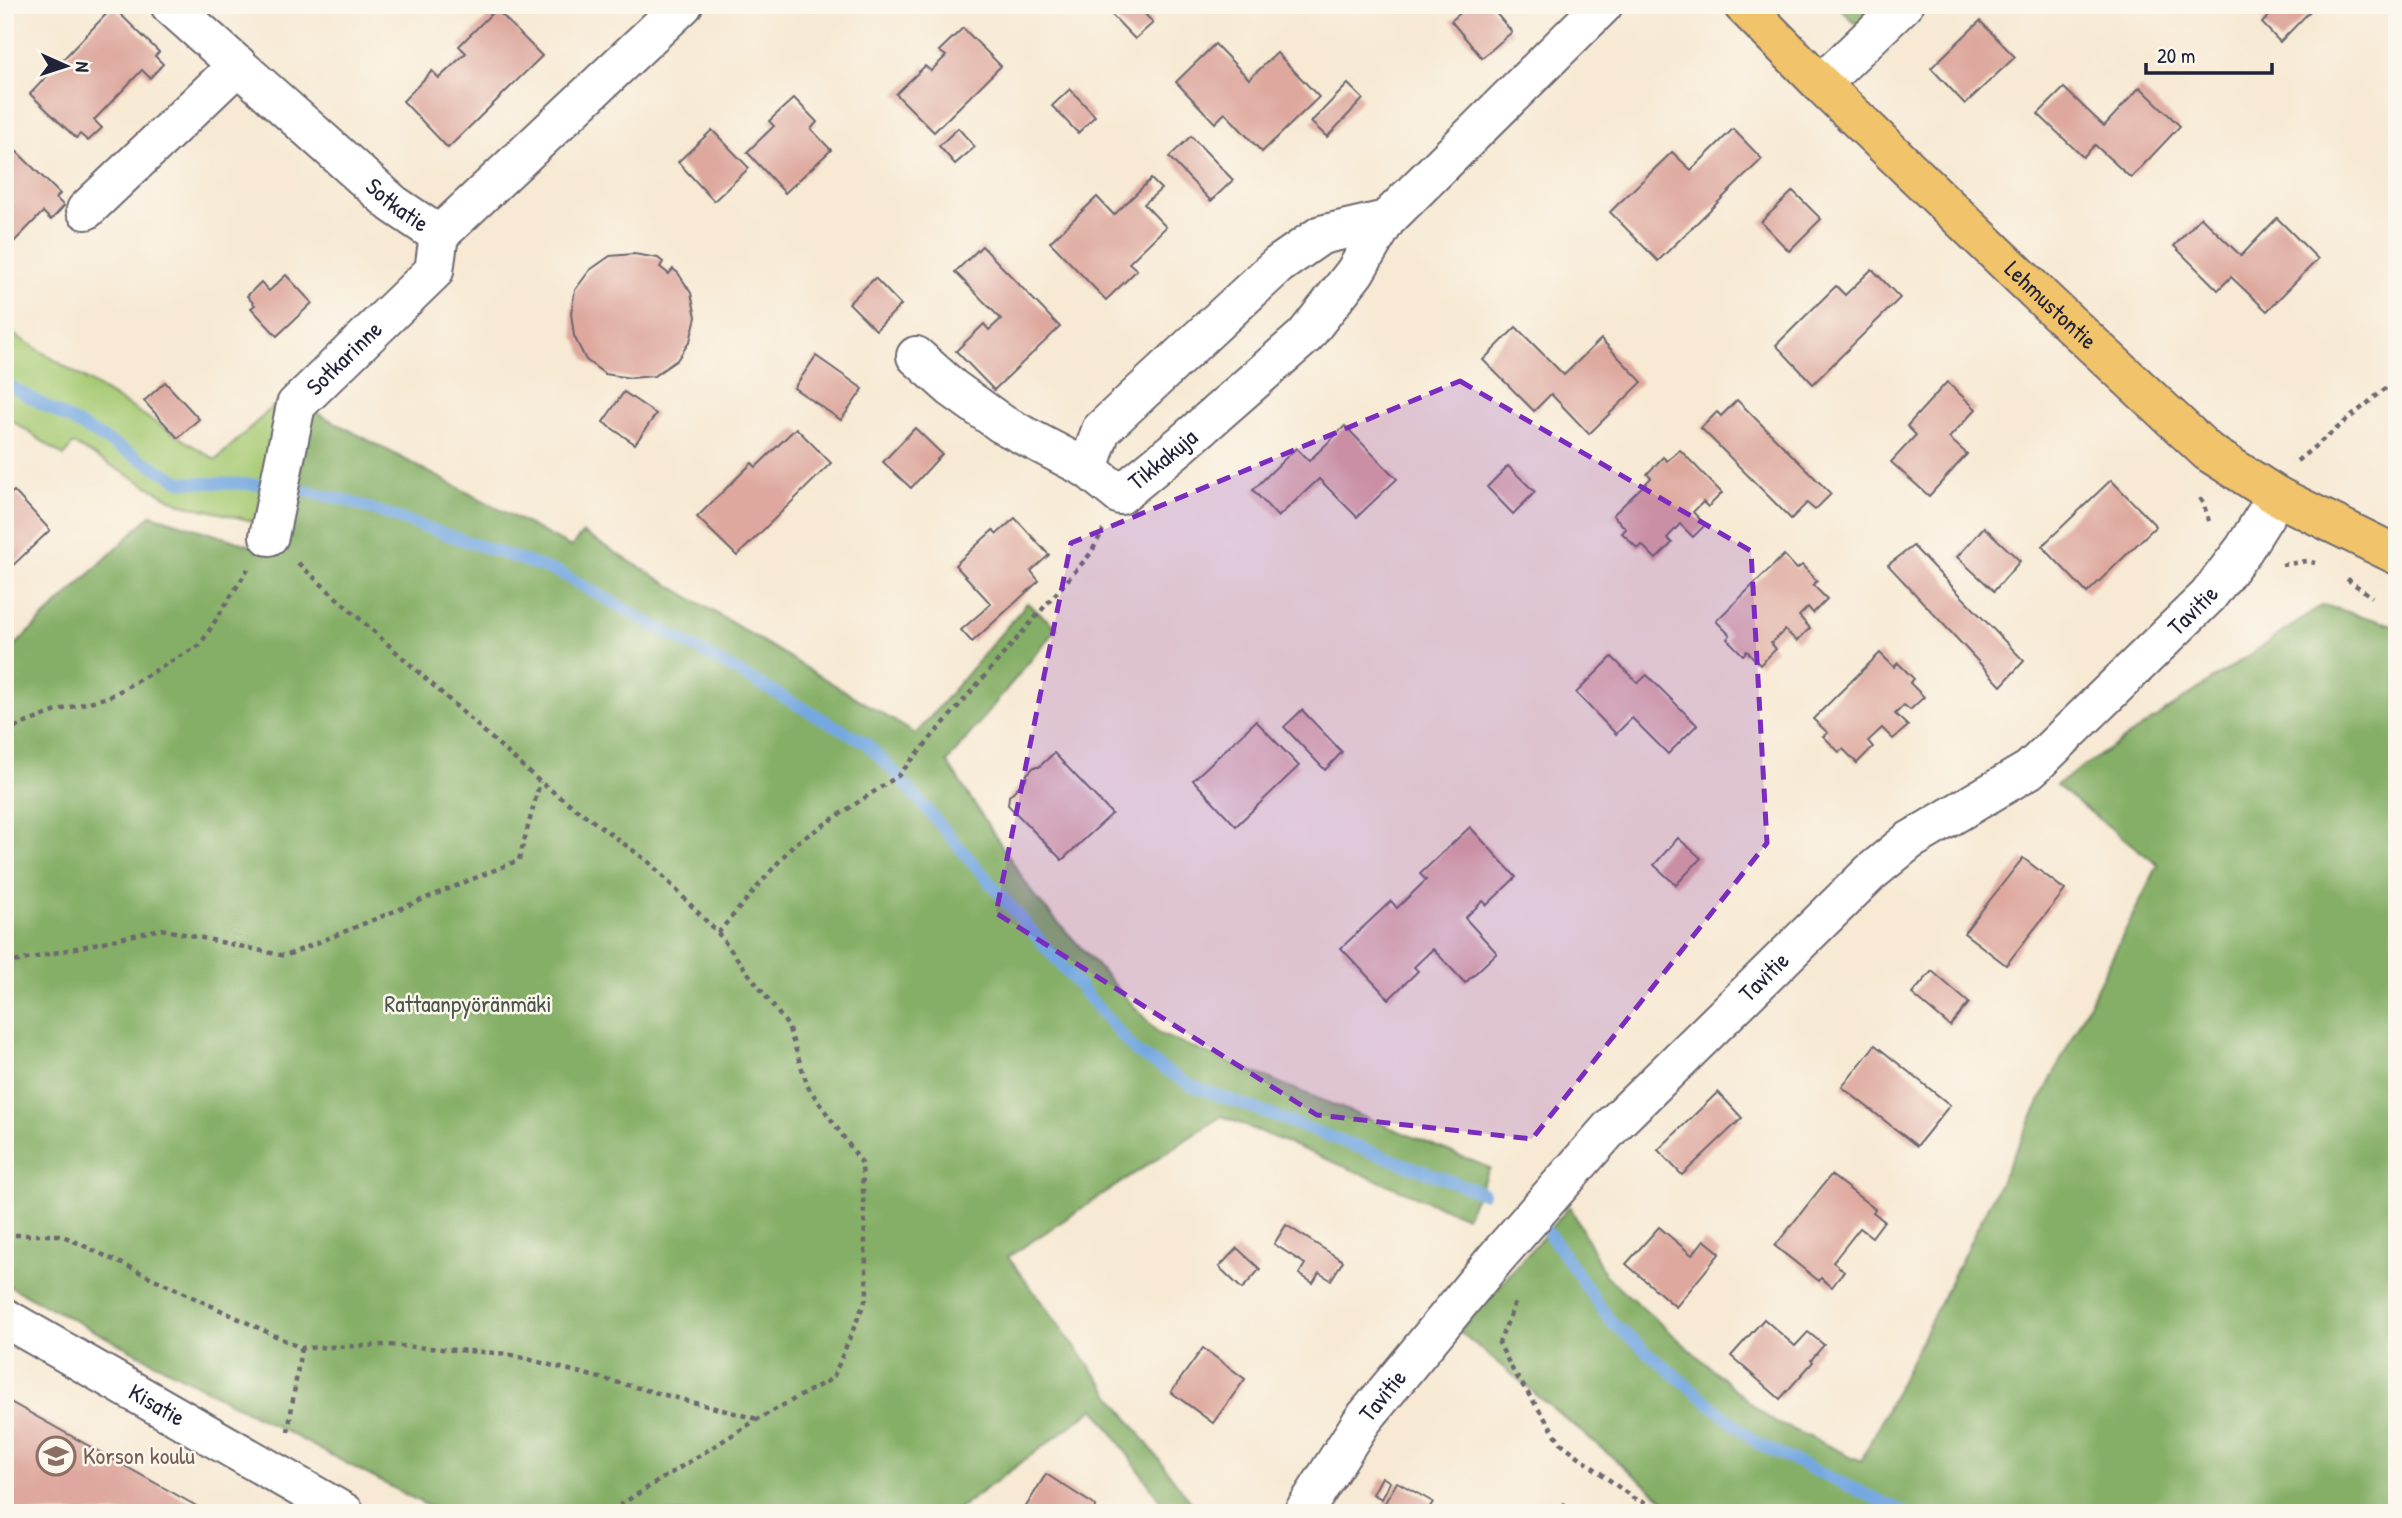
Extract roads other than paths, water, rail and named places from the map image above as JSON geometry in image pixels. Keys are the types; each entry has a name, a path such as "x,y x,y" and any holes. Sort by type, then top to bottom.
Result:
{"main road":[{"name":"Lehmustontie","path":"1744,5 1821,84 2050,305 2208,452 2285,480 2397,555"}],"street":[{"name":"Sotkatie","path":"170,5 393,204 439,235 683,5"},
{"name":"Tikkakuja","path":"1386,220 1321,235 1278,265 1101,430 1088,470 1120,495 1305,336 1355,272 1386,220 1603,5"},
{"path":"1821,84 1903,5"},
{"path":"86,210 238,65"},
{"name":"Sotkarinne","path":"269,536 296,405 434,271 439,235"},
{"path":"916,356 952,388 1002,424 1088,470"},
{"name":"Tavitie","path":"1303,1513 1362,1421 1496,1258 1612,1126 1870,873 1909,841 2029,770 2208,596 2244,549 2285,480"},
{"name":"Kisatie","path":"5,1318 345,1513"}],"waterway":[{"path":"5,383 181,482 277,485 345,500 560,573 866,743 898,776 1136,1052 1190,1085 1483,1193"},
{"path":"1548,1232 1611,1322 1758,1444 1906,1513"}],"place":[{"name":"Korson koulu","path":"56,1456"}],"park label":[{"name":"Rattaanpyöränmäki","path":"468,1004"}]}
